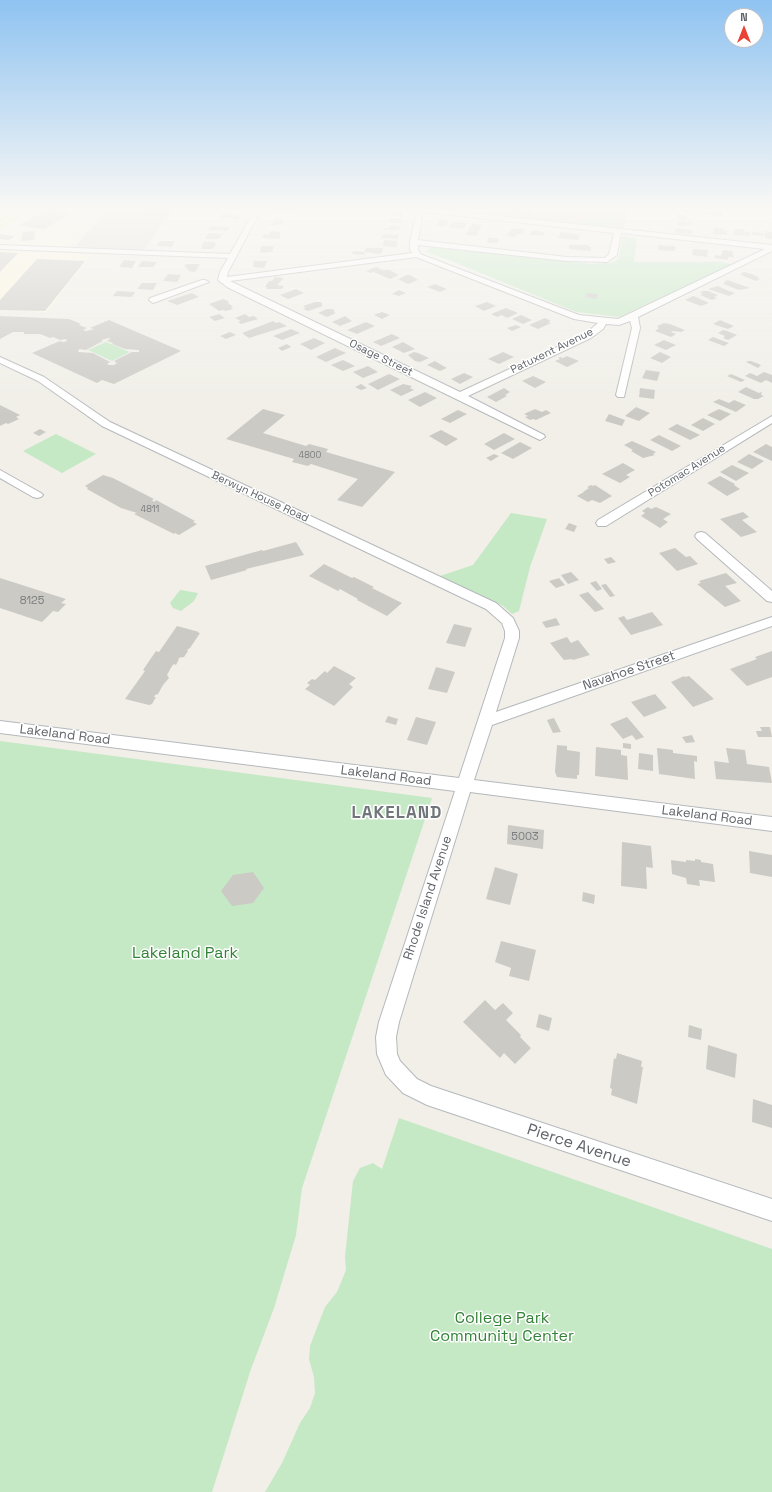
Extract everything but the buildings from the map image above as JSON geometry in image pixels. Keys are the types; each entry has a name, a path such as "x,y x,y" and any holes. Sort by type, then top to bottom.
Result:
{"street":[{"path":"153,300 205,282 206,279 212,276 225,280 259,276"},
{"path":"205,282 216,286 225,280 226,276"},
{"path":"470,276 566,313 603,321"},
{"name":"Patuxent Avenue","path":"460,396 588,336 600,327 603,321 619,322 634,316 716,276"},
{"name":"Osage Street","path":"225,280 540,437"},
{"path":"621,395 636,328 634,316"},
{"name":"Berwyn House Road","path":"0,360 41,379 106,424 491,606 508,621 512,631 512,638"},
{"name":"Potomac Avenue","path":"602,523 772,419"},
{"path":"0,473 37,495"},
{"path":"701,536 772,598"},
{"name":"Navahoe Street","path":"486,721 772,621"},
{"name":"Rhode Island Avenue","path":"393,1068 387,1054 386,1038 389,1022 512,638"},
{"name":"Lakeland Road","path":"0,727 772,824"},
{"name":"Pierce Avenue","path":"393,1068 410,1086 427,1095 772,1210"}],"shaded area":[{"path":"0,276 74,276 46,312 0,310"}],"green space":[{"path":"487,276 708,276 619,317 576,312"},
{"path":"106,342 130,352 112,361 88,350"},
{"path":"56,434 96,454 62,473 23,451"},
{"path":"511,513 547,519 530,567 519,611 512,614 503,606 440,576 473,565"},
{"path":"180,590 198,593 194,601 181,611 173,608 170,603"},
{"name":"Lakeland Park","path":"0,741 432,798 302,1188 296,1235 274,1308 251,1369 212,1492 0,1492"},
{"name":"College Park Community Center","path":"399,1118 772,1249 772,1492 265,1492 282,1463 300,1423 310,1408 315,1393 314,1377 309,1359 310,1346 325,1307 337,1292 346,1270 345,1257 353,1181 360,1168 373,1163 382,1169"}],"district":[{"name":"LAKELAND","path":"397,813"}]}
